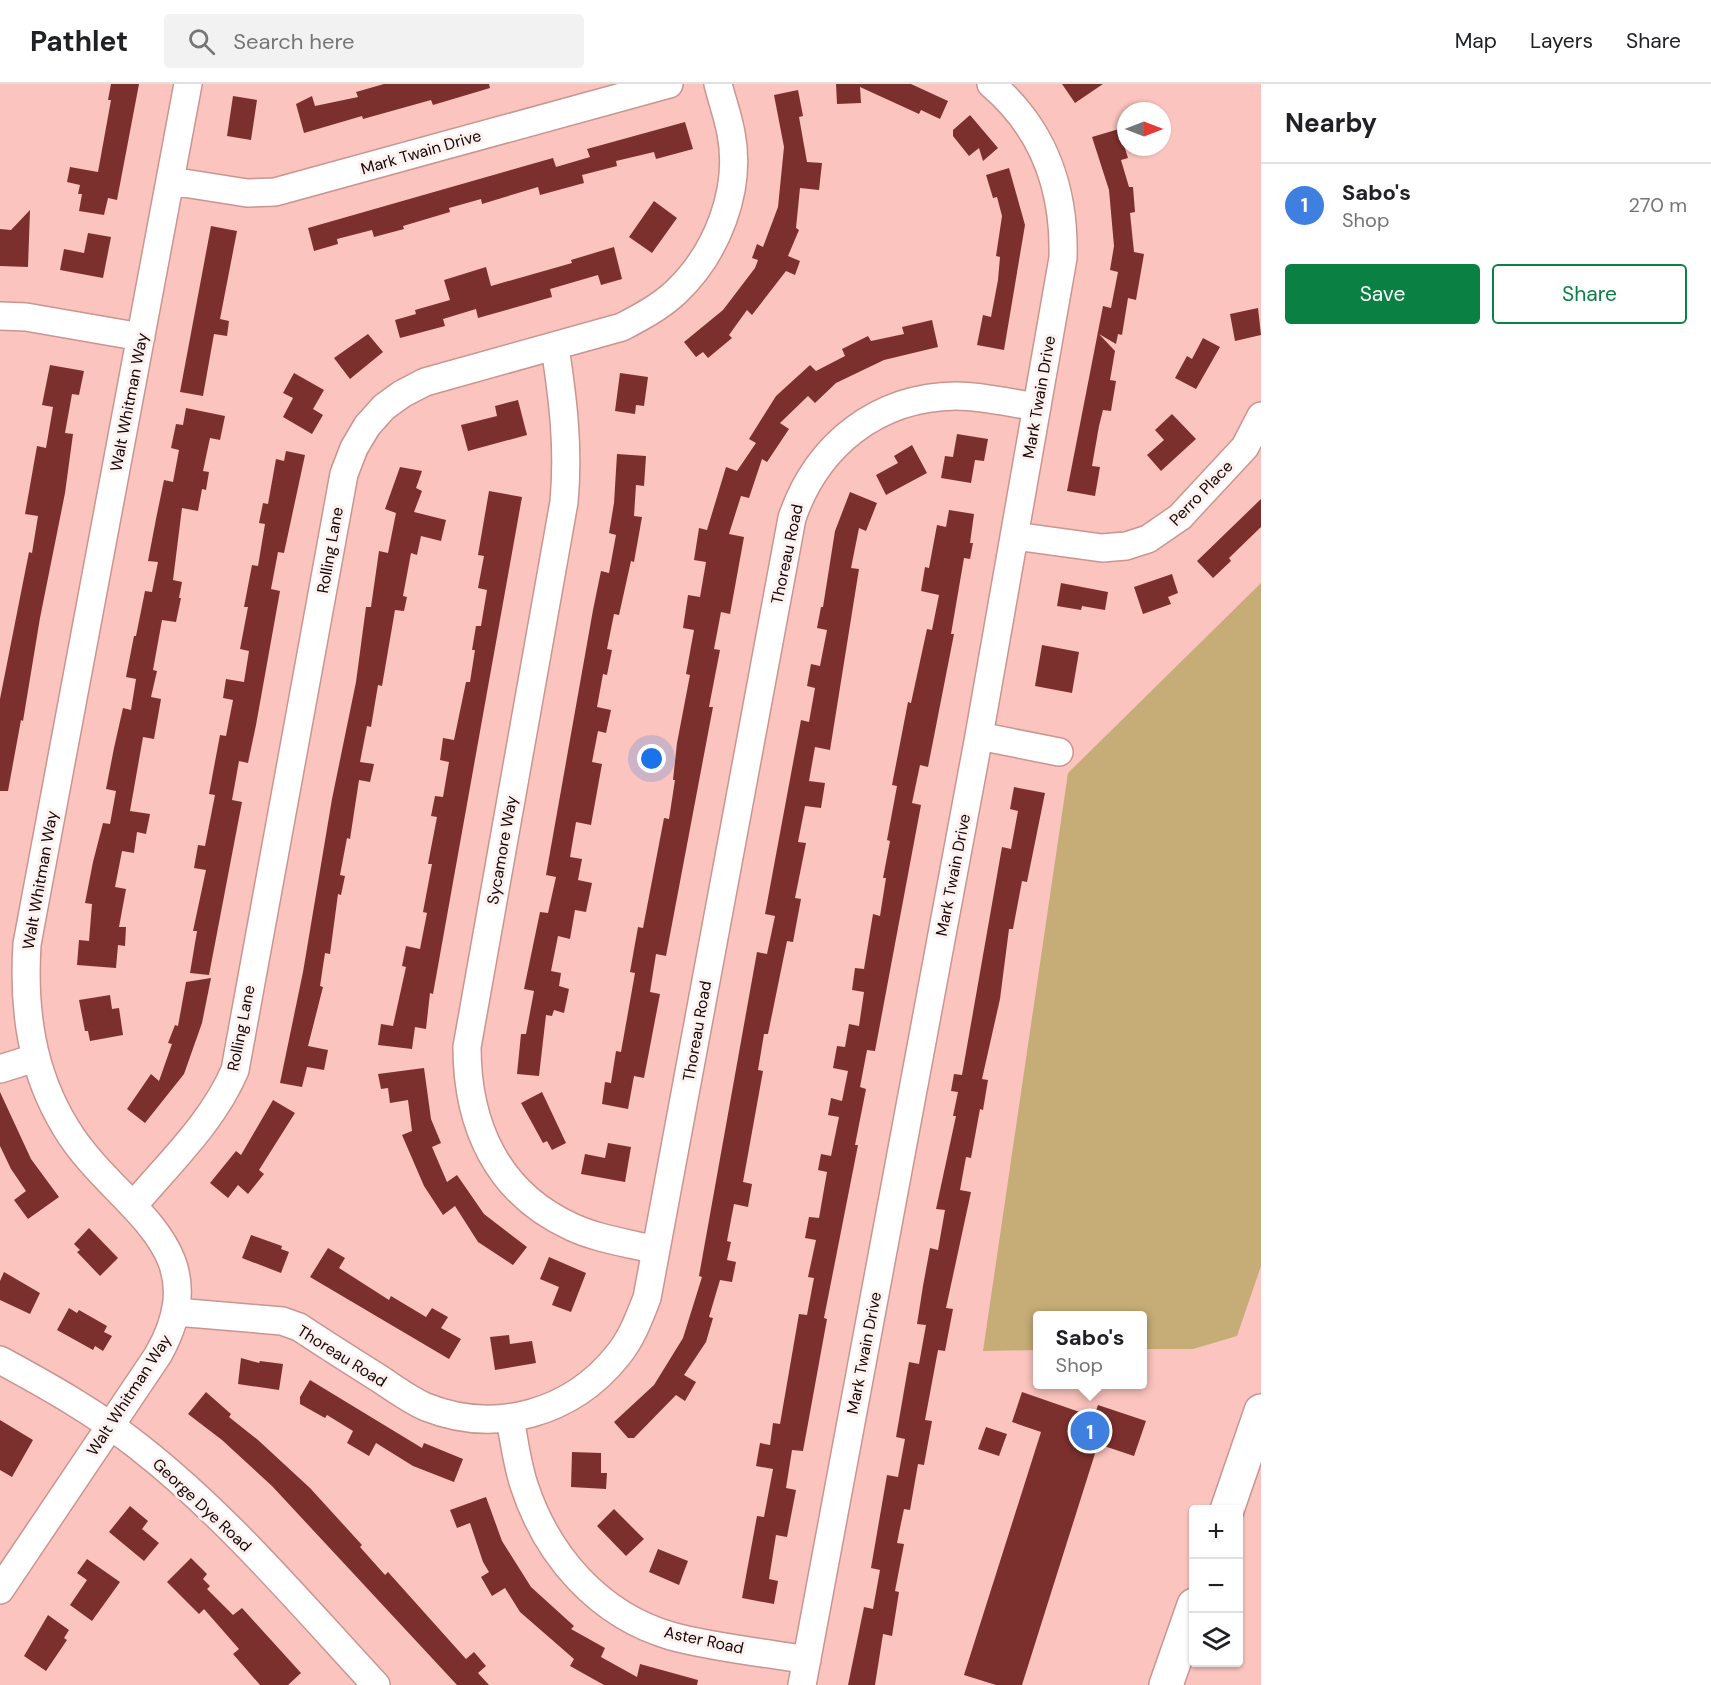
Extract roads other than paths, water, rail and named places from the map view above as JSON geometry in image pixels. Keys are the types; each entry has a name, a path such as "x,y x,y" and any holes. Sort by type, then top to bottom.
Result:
{"main road":[{"path":"1228,1505 1261,1411"},
{"path":"1166,1685 1191,1613"}],"street":[{"name":"Walt Whitman Way","path":"0,1590 158,1355 169,1335 176,1312 175,1270 157,1232 86,1157 66,1128 48,1094 35,1058 28,1022 26,993 27,944 188,84"},
{"name":"Mark Twain Drive","path":"171,181 247,193 274,192 669,84"},
{"name":"Rolling Lane","path":"133,1206 213,1112 225,1093 235,1070 344,474 354,448 367,426 384,408 417,386 622,327 650,312 675,293 695,272 710,248 727,204 733,163 731,134 718,84"},
{"name":"Mark Twain Drive","path":"804,1672 979,736 1063,258 1061,202 1053,172 1025,119 991,84"},
{"path":"0,316 26,317 141,337"},
{"name":"Sycamore Way","path":"555,347 566,420 568,461 564,502 467,1047 467,1081 474,1115 485,1144 499,1167 519,1191 543,1211 570,1226 656,1250"},
{"name":"Thoreau Road","path":"176,1312 282,1321 299,1327 414,1401 428,1408 459,1417 510,1418 555,1406 578,1394 599,1377 620,1353 636,1327 646,1298 789,530 799,496 824,457 850,431 877,414 901,404 929,398 958,396 1037,407"},
{"name":"Perro Place","path":"1015,536 1102,548 1126,546 1148,539 1169,527 1197,500 1245,447 1261,416"},
{"path":"979,736 1059,752"},
{"path":"0,1069 35,1058"},
{"name":"George Dye Road","path":"0,1360 48,1386 110,1426 186,1486 232,1529 376,1685"},
{"name":"Aster Road","path":"510,1418 524,1484 536,1516 552,1546 587,1589 616,1611 644,1626 671,1636 804,1672"}],"place":[{"name":"Sabo's","path":"1090,1431"}]}
